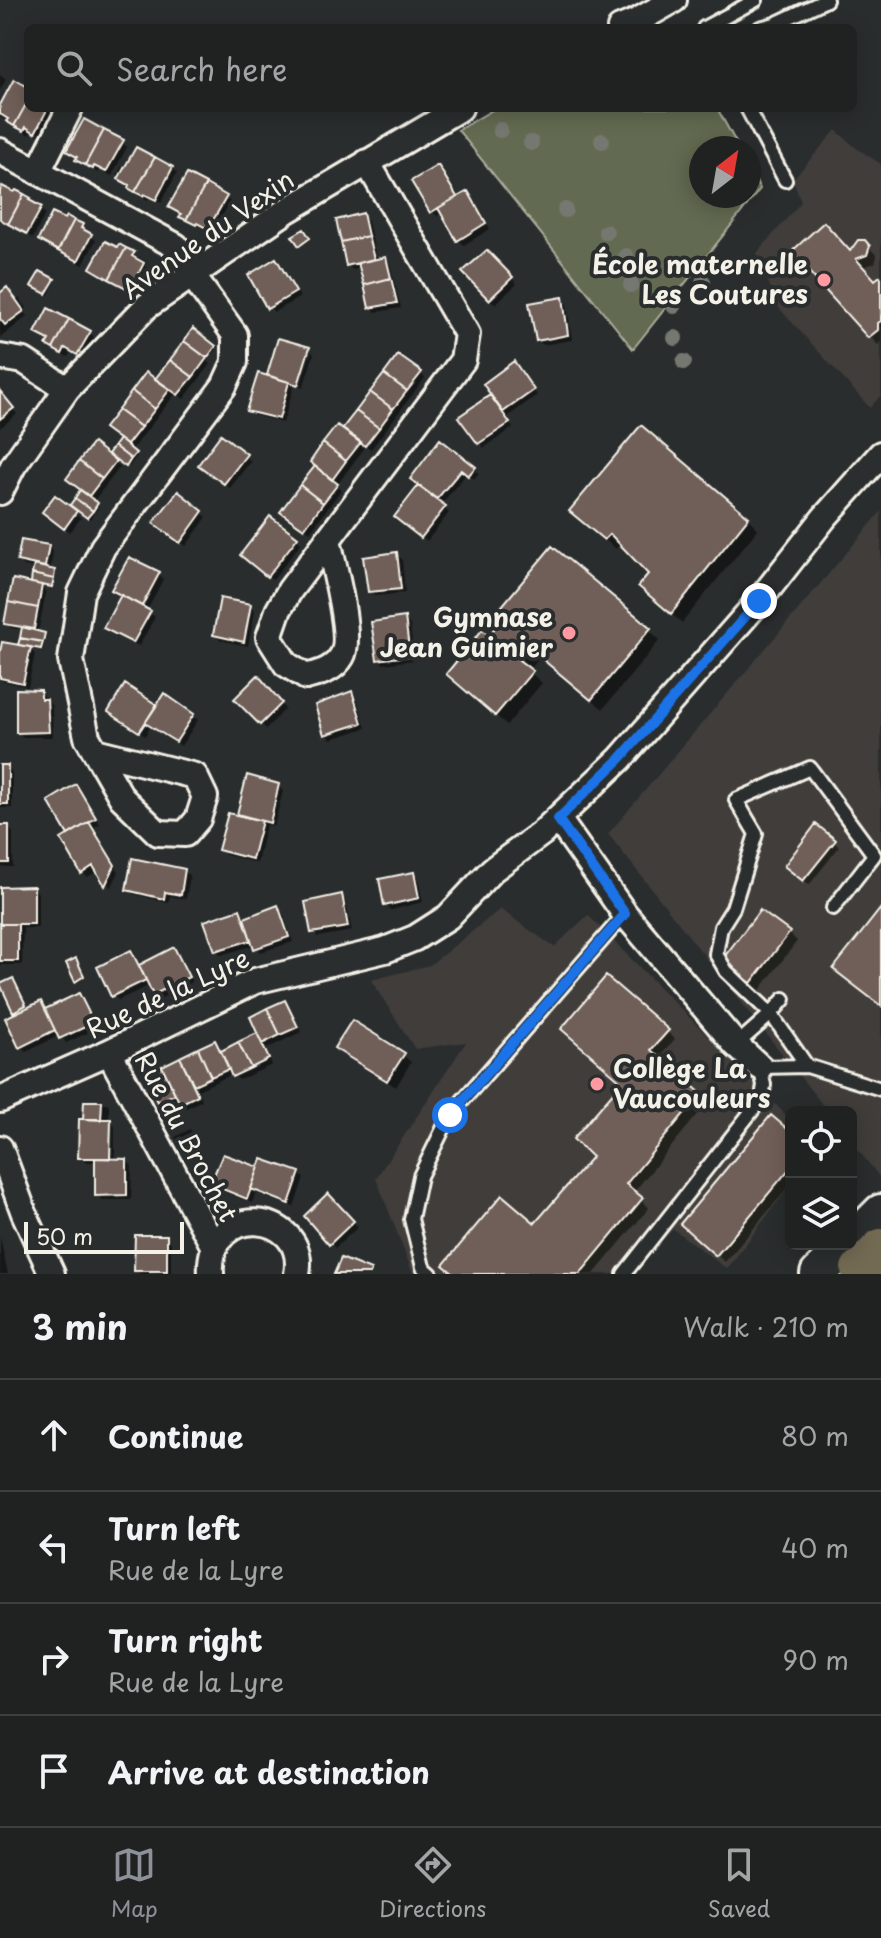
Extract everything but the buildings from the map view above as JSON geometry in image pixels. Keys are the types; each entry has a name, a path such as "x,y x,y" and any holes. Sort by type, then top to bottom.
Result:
{"main road":[{"path":"818,1274 860,1251 881,1212"}],"street":[{"path":"637,24 674,0"},
{"path":"38,172 68,112"},
{"name":"Avenue du Vexin","path":"0,492 13,466 67,389 147,306 286,211 453,112"},
{"path":"0,151 176,246 192,275 235,335 235,362 224,386 103,547 81,593 71,660 87,737 95,751"},
{"path":"328,540 346,634 344,655 326,672 306,677 286,664 269,637 278,611 290,590 463,360 467,334 367,162"},
{"path":"0,357 24,361 67,389"},
{"name":"Rue de la Lyre","path":"0,1100 109,1052 255,981 385,950 415,938 448,917 492,870 558,819 620,759 759,601 824,518 881,454"},
{"path":"558,819 625,914 736,1045 760,1067"},
{"name":"Rue du Brochet","path":"109,1052 214,1247"},
{"path":"0,1148 24,1213 52,1274"},
{"name":"Rue du Brochet","path":"211,1274 210,1261 222,1235 248,1221 264,1222 278,1228 289,1238 296,1251 297,1274"}],"lane":[{"path":"711,24 756,0"},
{"path":"775,24 826,0"},
{"path":"749,112 785,180"},
{"path":"807,1066 771,1014 726,971 716,954 721,927 733,908 756,834 736,800 810,768 874,855 833,908"},
{"path":"431,1274 423,1267 411,1219 420,1176 450,1115 625,914"},
{"path":"736,1045 784,999"},
{"path":"624,1274 762,1098 764,1085 760,1067 807,1066 881,1089"}],"shaded area":[{"name":"École maternelle Les Coutures","path":"836,130 881,164 881,395 870,408 778,307 757,253 801,202 793,179"},
{"path":"881,512 881,1179 857,1149 857,1106 823,1106 608,834"},
{"name":"Collège La Vaucouleurs","path":"500,909 554,947 588,915 785,1114 785,1192 727,1269 673,1229 632,1274 413,1274 376,1178 466,1042 415,1049 371,980 430,965"}],"green space":[{"path":"489,112 719,112 732,136 689,136 689,208 745,208 633,349 458,130"}],"place":[{"name":"École maternelle Les Coutures","path":"824,280"},
{"name":"Gymnase Jean Guimier","path":"569,633"},
{"name":"Collège La Vaucouleurs","path":"597,1084"}],"route":[{"path":"450,1115 625,914 558,819 620,759 759,601"}]}
